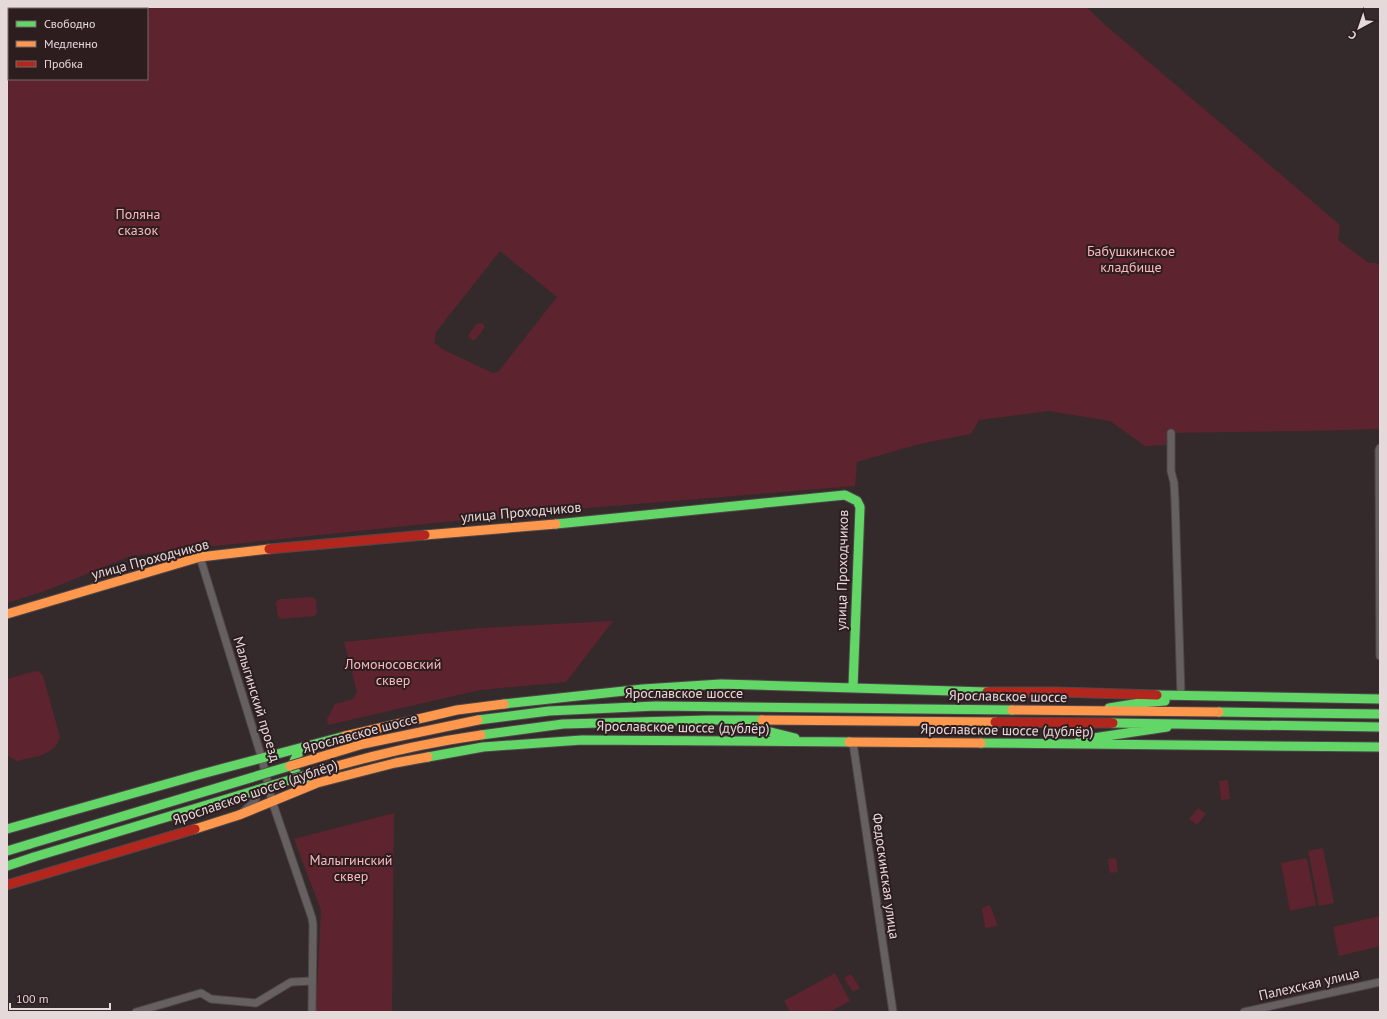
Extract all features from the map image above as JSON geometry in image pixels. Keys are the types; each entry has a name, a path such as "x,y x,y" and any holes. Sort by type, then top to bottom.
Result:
{"street":[{"path":"1171,433 1171,471 1174,489 1181,696"},
{"path":"1380,448 1380,656"},
{"name":"улица Проходчиков","path":"7,614 200,557 266,549 551,524 846,495 857,501 860,507 853,687"},
{"name":"Малыгинский проезд","path":"200,557 263,763 272,801 312,918 312,1012"},
{"name":"Ярославское шоссе (дублёр)","path":"7,829 191,777 263,763 306,746 375,728 457,710 561,697 643,689 721,684 853,687 964,692 1058,692 1181,696 1380,698"},
{"path":"1091,711 1140,703 1181,700 1203,696"},
{"name":"Ярославское шоссе","path":"7,851 363,744 478,720 548,711 656,706 1380,714"},
{"path":"709,720 746,726 809,742"},
{"name":"Ярославское шоссе","path":"7,866 368,757 445,740 563,724 709,720 1380,727"},
{"path":"1056,745 1085,739 1184,724"},
{"name":"Ярославское шоссе (дублёр)","path":"7,885 155,840 195,830 239,815 317,783 395,763 483,747 582,740 1380,747"},
{"name":"Федоскинская улица","path":"853,743 893,1012"},
{"path":"306,746 299,751 293,763 294,770 297,776 309,783 317,783"},
{"path":"239,815 254,802 262,787 263,763"},
{"path":"136,1012 201,993 211,999 256,1004 291,982 312,981"},
{"name":"Палехская улица","path":"1244,1012 1380,982"}],"green space":[{"path":"7,7 1086,7 1340,225 1338,240 1369,263 1376,263 1380,265 1380,429 1167,433 1166,445 1145,446 1110,421 1049,411 979,420 971,434 919,444 857,462 855,486 552,511 185,549 131,556 45,591 7,603","holes":["500,251 557,297 498,372 493,373 444,350 434,343 436,332"]},
{"path":"482,323 485,327 475,340 471,340 468,336 476,324"},
{"path":"312,597 316,600 317,613 314,616 281,619 278,616 276,602 280,599"},
{"name":"Ломоносовский сквер","path":"613,621 566,682 480,690 328,725 327,719 335,704 353,699 357,692 344,642 480,628"},
{"path":"35,671 40,672 43,676 60,737 53,748 48,752 36,757 17,761 8,756 7,752 7,679"},
{"path":"1228,780 1230,799 1221,800 1219,781"},
{"path":"1198,808 1206,814 1197,825 1189,819"},
{"name":"Малыгинский сквер","path":"394,813 392,1012 316,1012 321,910 294,839"},
{"path":"1323,848 1334,903 1319,906 1308,851"},
{"path":"1116,858 1118,872 1110,873 1108,859"},
{"path":"1307,858 1316,905 1290,911 1281,863"},
{"path":"990,905 998,926 985,928 982,908"},
{"path":"1380,916 1380,946 1339,956 1333,927"},
{"path":"835,973 850,1001 829,1012 790,1012 784,1001"},
{"path":"851,974 860,988 853,992 844,978"}],"traffic: fast":[{"path":"556,524 845,495 857,501 860,507 853,687"},
{"path":"504,704 643,689 721,684 987,692"},
{"path":"1157,695 1380,699"},
{"path":"1109,708 1165,701"},
{"path":"478,720 549,711 656,706 1012,710"},
{"path":"1219,712 1380,714"},
{"path":"481,735 563,724 762,720"},
{"path":"1113,723 1380,727"},
{"path":"731,724 746,726 795,738"},
{"path":"1080,740 1167,727"},
{"path":"7,829 198,775 345,736"},
{"path":"428,757 483,747 582,740 849,742"},
{"path":"981,743 1380,747"},
{"path":"304,747 296,756 293,765 296,773 306,781"},
{"path":"30,844 290,766"},
{"path":"34,857 333,767"},
{"path":"7,851 30,844"},
{"path":"7,866 34,857"}],"traffic: slow":[{"path":"425,535 556,524"},
{"path":"7,614 200,557 269,549"},
{"path":"345,736 457,710 504,704"},
{"path":"1012,710 1219,712"},
{"path":"290,766 363,744 478,720"},
{"path":"762,720 995,722"},
{"path":"333,767 407,748 481,735"},
{"path":"849,742 981,743"},
{"path":"195,829 239,815 317,783 395,763 428,757"}],"traffic: jam":[{"path":"269,549 425,535"},
{"path":"987,692 1058,692 1157,695"},
{"path":"995,722 1113,723"},
{"path":"7,885 195,829"}],"park label":[{"name":"Поляна сказок","path":"138,222"},
{"name":"Бабушкинское кладбище","path":"1131,260"}]}
